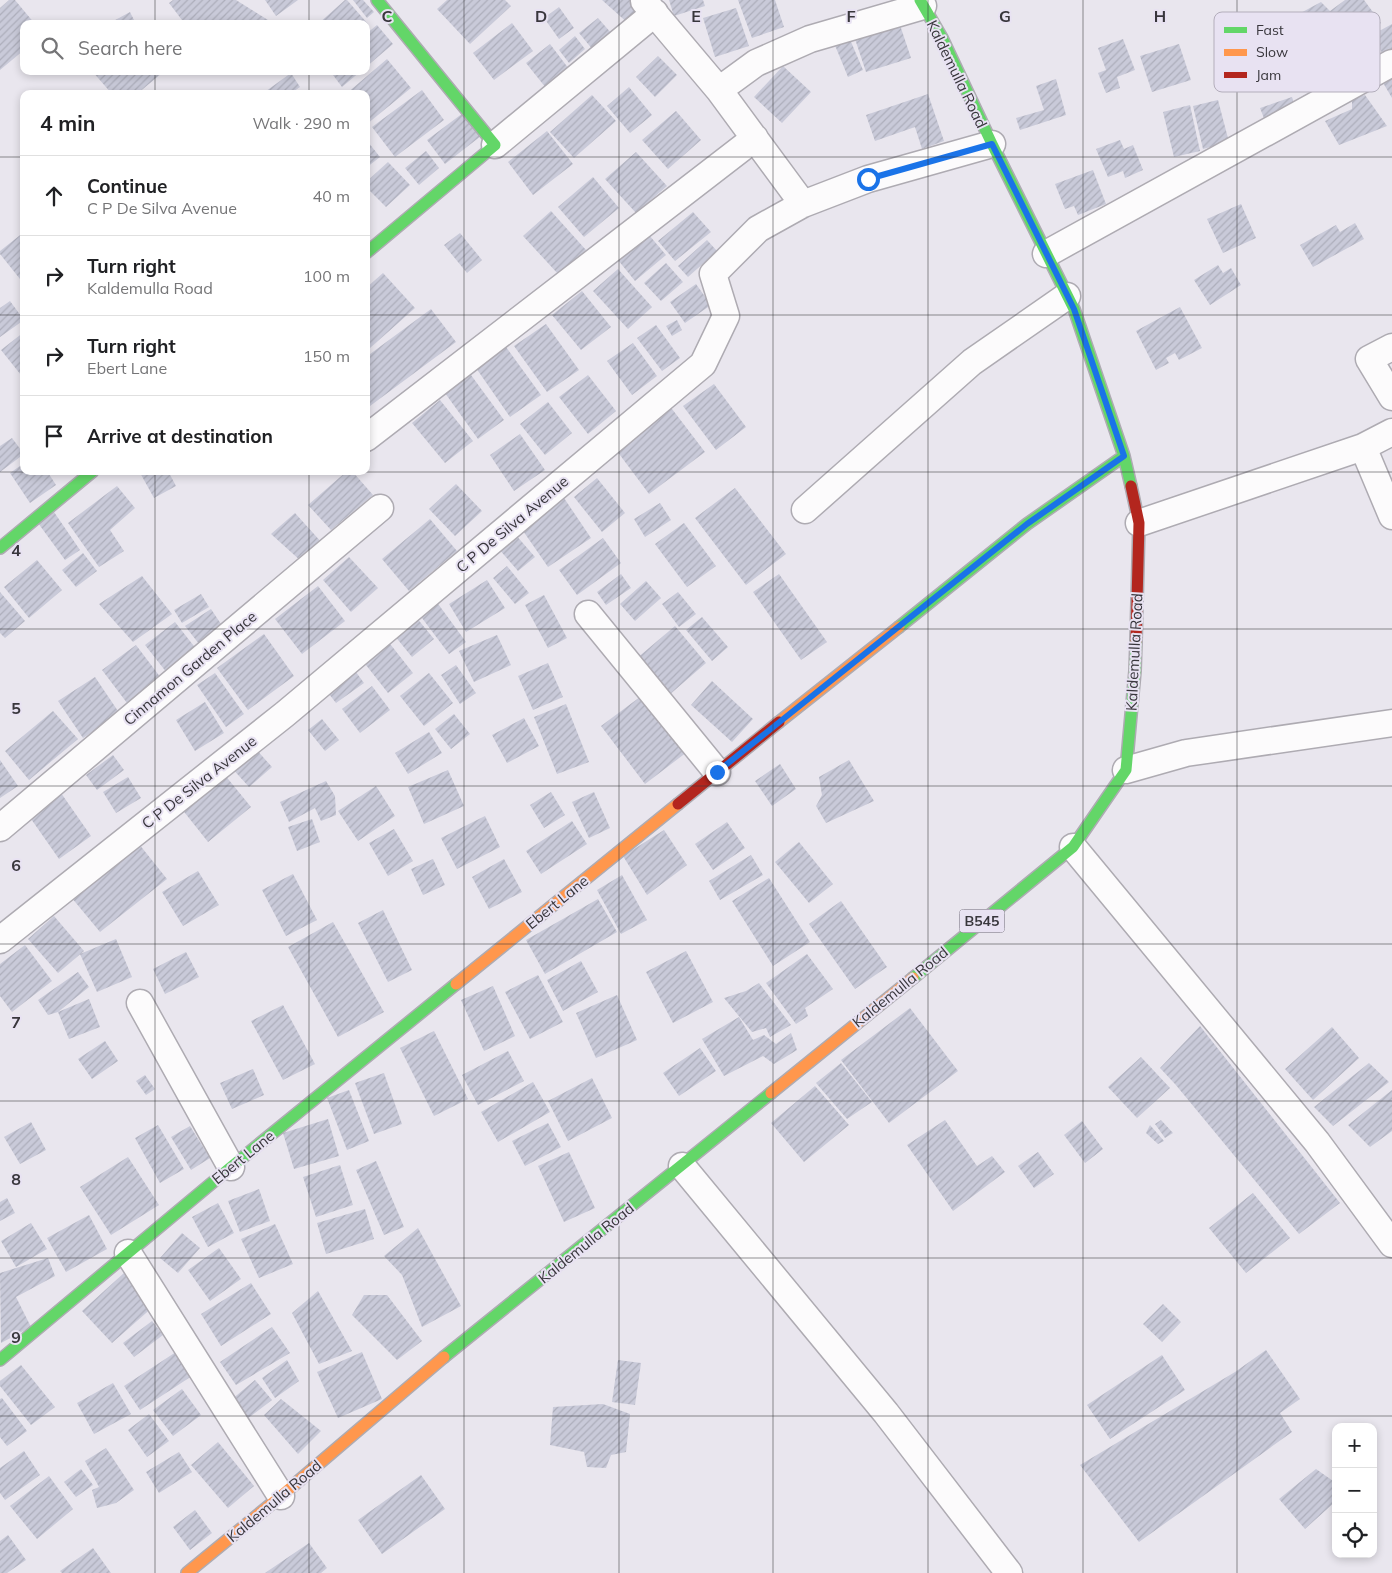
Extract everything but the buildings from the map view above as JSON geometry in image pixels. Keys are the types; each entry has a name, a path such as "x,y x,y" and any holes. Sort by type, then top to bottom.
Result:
{"main road":[{"path":"370,250 496,145 377,0"},
{"name":"Kaldemulla Road","path":"187,1573 461,1343 682,1166 1073,847 1126,770 1135,671 1139,523 1124,456 1074,309 942,38 922,3"},
{"name":"Ebert Lane","path":"0,1360 231,1168 717,772 1027,524 1124,456"},
{"path":"0,548 88,475"}],"street":[{"path":"720,90 756,63 810,39 922,3"},
{"path":"496,145 649,6 720,90 803,204"},
{"path":"1380,70 1392,63"},
{"path":"1046,254 1339,92"},
{"path":"370,435 755,138"},
{"name":"C P De Silva Avenue","path":"0,940 285,714 703,364 726,316 713,274 758,229 803,204 868,179 992,144"},
{"path":"805,510 972,362 1067,296"},
{"path":"1392,347 1369,359 1392,397"},
{"path":"1139,523 1363,447 1392,432"},
{"path":"1363,447 1392,516"},
{"name":"Cinnamon Garden Place","path":"0,828 380,508"},
{"path":"588,614 717,772"},
{"path":"1126,770 1186,753 1392,723"},
{"path":"1073,847 1317,1142 1392,1244"},
{"path":"140,1003 231,1168"},
{"path":"682,1166 886,1413 1009,1573"},
{"path":"128,1253 281,1496"}],"traffic: fast":[{"path":"370,250 495,145 377,0"},
{"path":"920,0 942,38 1074,309 1124,456 1131,486"},
{"path":"899,627 1027,524 1124,456"},
{"path":"0,548 88,475"},
{"path":"913,978 1073,847 1126,770 1136,641"},
{"path":"0,1360 231,1167 456,984"},
{"path":"444,1357 771,1093"}],"traffic: slow":[{"path":"779,722 899,627"},
{"path":"456,984 678,804"},
{"path":"771,1093 913,978"},
{"path":"187,1573 281,1496 444,1357"}],"traffic: jam":[{"path":"1131,486 1139,523 1136,641"},
{"path":"678,804 779,722"}],"route":[{"path":"717,772 1027,524 1124,456 1074,309 992,144 868,179"}]}
